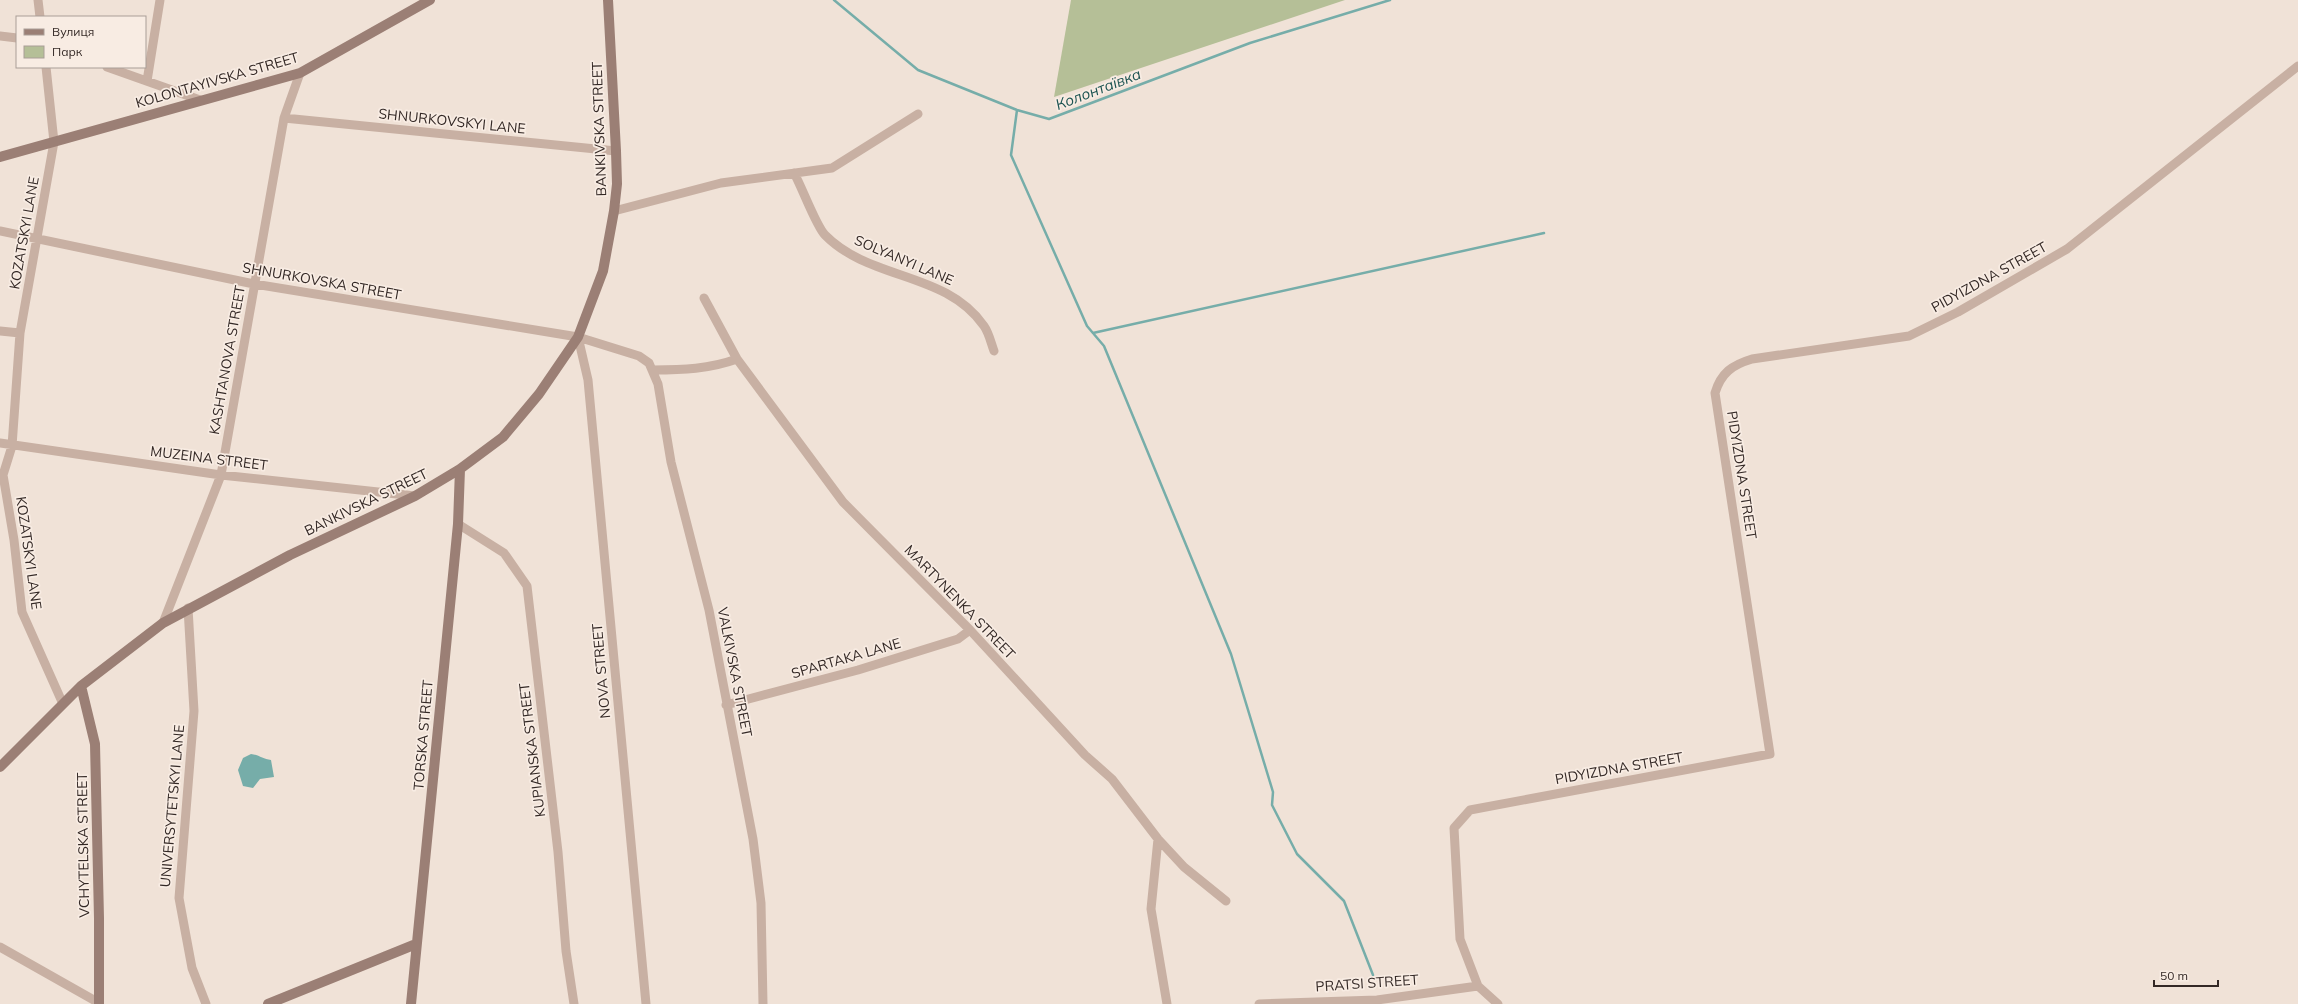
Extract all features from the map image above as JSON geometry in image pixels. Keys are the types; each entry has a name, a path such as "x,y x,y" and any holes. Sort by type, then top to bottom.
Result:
{"street":[{"path":"38,0 40,16"},
{"path":"147,81 160,0"},
{"name":"BANKIVSKA STREET","path":"0,767 81,686 162,623 290,555 415,496 460,469 503,437 539,394 578,337 603,271 614,211 617,184 608,0"},
{"name":"KOLONTAYIVSKA STREET","path":"0,157 300,73 425,1"},
{"path":"0,36 16,38"},
{"name":"PIDYIZDNA STREET","path":"1478,986 1460,939 1454,828 1470,810 1770,754 1715,393 1719,381 1727,371 1739,363 1752,359 1909,336 1958,312 2068,249 2298,66"},
{"name":"KOZATSKYI LANE","path":"46,68 54,142 20,333 12,446 1,476 14,540 22,612 63,704"},
{"path":"110,68 200,100"},
{"name":"KASHTANOVA STREET","path":"162,623 221,475 284,118 300,73"},
{"path":"614,211 658,201 699,187 832,168 918,114"},
{"name":"SHNURKOVSKYI LANE","path":"284,118 616,150"},
{"name":"SOLYANYI LANE","path":"794,173 824,234 840,247 861,260 936,287 958,299 985,327 994,351"},
{"name":"SHNURKOVSKA STREET","path":"0,232 254,284 578,337 639,356"},
{"name":"MARTYNENKA STREET","path":"704,298 737,359 843,502 970,630 1085,755 1112,779 1158,839 1184,867 1226,901"},
{"path":"0,331 20,333"},
{"name":"NOVA STREET","path":"578,337 588,380 646,1004"},
{"name":"VALKIVSKA STREET","path":"639,356 648,363 653,370 658,384 671,462 709,610 726,705 753,839 761,903 763,1004"},
{"path":"653,370 700,369 717,366 737,359"},
{"name":"MUZEINA STREET","path":"0,443 12,446 221,475 415,496"},
{"name":"TORSKA STREET","path":"411,1004 458,524 460,469"},
{"name":"KUPIANSKA STREET","path":"458,524 504,553 527,586 558,852 566,951 574,1004"},
{"name":"UNIVERSYTETSKYI LANE","path":"188,608 194,711 178,898 192,968 206,1004"},
{"name":"SPARTAKA LANE","path":"726,705 858,670 958,639 970,630"},
{"name":"VCHYTELSKA STREET","path":"81,686 94,744 99,918 99,1003"},
{"path":"1158,839 1151,909 1167,1004"},
{"path":"268,1004 416,944"},
{"path":"0,947 99,1003"},
{"path":"1478,986 1498,1004"},
{"name":"PRATSI STREET","path":"1259,1004 1377,1000 1478,986"}],"green space":[{"path":"1071,0 1345,0 1054,97"}],"water":[{"path":"251,754 271,760 274,777 260,779 253,788 243,786 238,770 243,758"}],"waterway":[{"name":"Колонтаївка","path":"834,0 918,70 1017,110 1049,119 1250,43 1390,0"},
{"path":"1017,110 1011,155 1087,326 1104,346 1231,654 1273,792 1272,805 1297,854 1344,901 1373,975"},
{"path":"1093,333 1544,233"}]}
